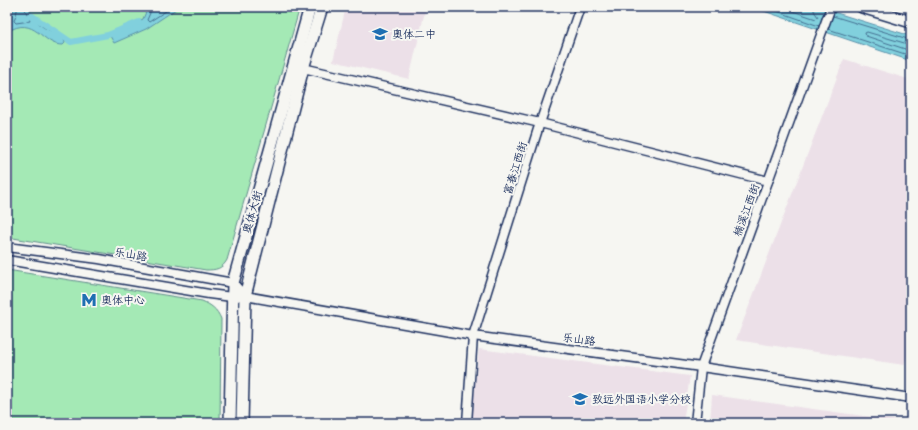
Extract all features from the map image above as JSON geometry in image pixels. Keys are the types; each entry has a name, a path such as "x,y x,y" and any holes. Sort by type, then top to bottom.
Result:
{"main road":[{"name":"奥体大街","path":"230,423 233,283 310,7"},
{"name":"奥体大街","path":"242,423 244,296 303,68 322,7"},
{"path":"862,7 911,22"}],"street":[{"name":"富春江西街","path":"467,423 473,336 540,123 580,7"},
{"name":"楠溪江西街","path":"695,423 701,367 831,9"},
{"path":"303,68 540,123 768,181"},
{"name":"乐山路","path":"7,247 99,259 233,283"},
{"name":"乐山路","path":"7,260 232,297 244,296 473,336 701,367 911,398"},
{"path":"233,283 244,296"}],"shaded area":[{"name":"奥体二中","path":"346,7 426,7 409,79 333,61"},
{"path":"844,59 911,80 911,346 904,365 736,340"},
{"name":"致远外国语小学分校","path":"479,349 690,376 683,423 471,423"},
{"path":"712,395 900,421 900,423 710,423"}],"green space":[{"path":"7,7 300,7 227,260 221,267 206,270 7,237"},
{"path":"7,270 202,301 211,306 216,310 221,319 220,423 7,423"}],"water":[{"path":"14,7 28,7 32,16 38,23 62,37 65,43 63,45 49,41 31,28 17,27 7,32"},
{"path":"144,7 179,7 146,29 114,43 110,36 143,19 146,12"},
{"path":"752,7 817,7 911,36 911,61"}],"waterway":[{"path":"25,19 31,15 71,42 108,35 139,22"}],"place":[{"name":"奥体二中","path":"380,34"},
{"name":"奥体中心","path":"89,300"},
{"name":"致远外国语小学分校","path":"580,399"}]}
